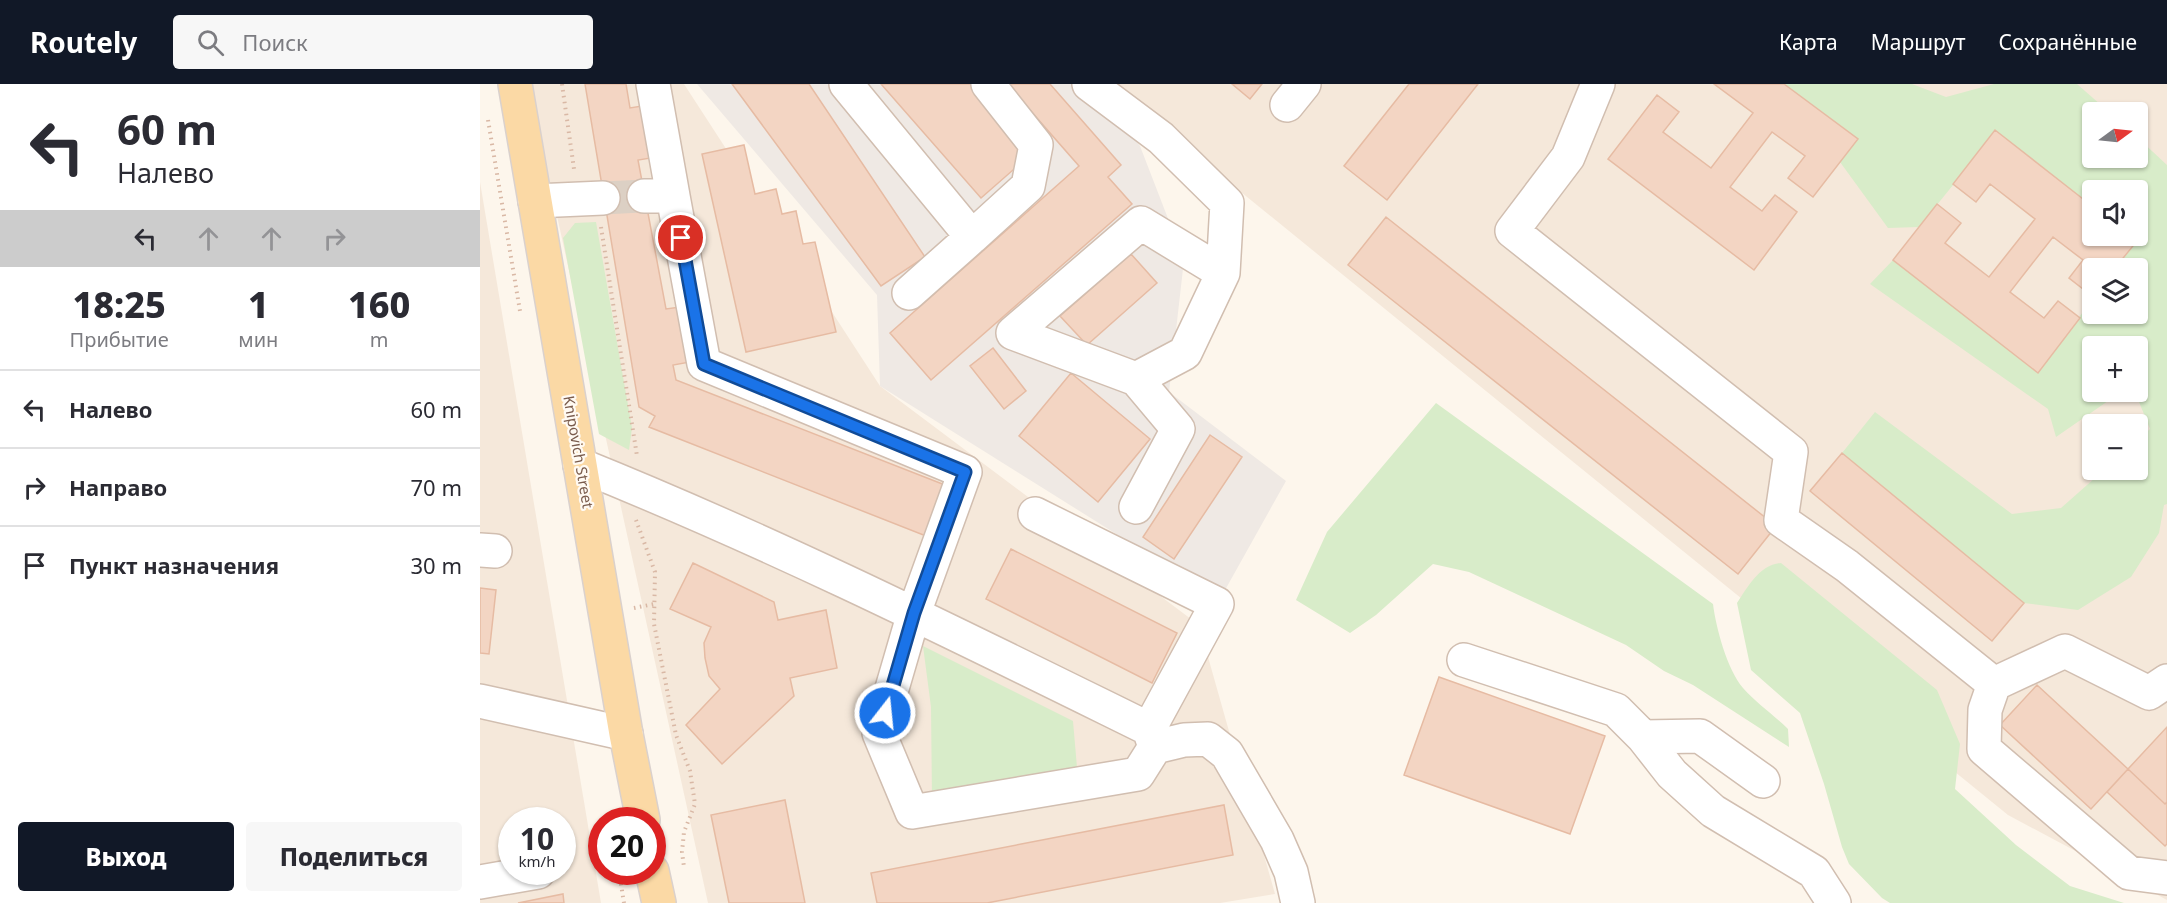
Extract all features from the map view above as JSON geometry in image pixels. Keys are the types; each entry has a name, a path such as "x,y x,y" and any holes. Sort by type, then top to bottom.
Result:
{"main road":[{"name":"Knipovich Street","path":"515,84 640,807"},
{"path":"655,885 659,903"}],"lane":[{"path":"654,84 659,196 704,364 965,472 914,613 879,734 912,812 1138,774 1152,738 1217,604 1035,514"},
{"path":"846,84 972,237"},
{"path":"909,293 1028,186 1035,145 988,84"},
{"path":"1089,84 1161,138 1227,203 1223,273 1185,353 1136,379"},
{"path":"1598,84 1568,157 1512,231 1791,452 1781,520 1847,566 1994,684"},
{"path":"536,201 603,198"},
{"path":"1136,507 1178,429 1136,379 1013,333 1141,223 1223,273"},
{"path":"580,465 914,613 1152,738 1208,739 1227,754 1278,840 1291,872 1298,903"},
{"path":"2167,681 2149,693 2065,651 1994,684 1985,710 1984,749 2129,873 2167,878"},
{"path":"1464,660 1616,710 1643,737 1672,774 1713,811 1814,872 1834,903"},
{"path":"480,701 626,734"},
{"path":"1643,737 1700,736 1763,780"},
{"path":"480,882 498,879"}],"path":[{"path":"621,885 624,903"}],"shaded area":[{"path":"528,84 684,84 880,386 1199,625 1275,894 1220,903 708,903"},
{"path":"697,84 1091,84 1140,146 1184,260 1169,392 1286,481 1220,599 880,386 877,295"},
{"path":"1108,84 2167,84 2167,900 2008,815"},
{"path":"480,182 588,826 588,885 598,885 601,903 480,903"}],"green space":[{"path":"1784,84 1912,84 1946,97 1994,84 2077,84 2098,102 2082,102 2082,168 2148,168 2148,147 2167,165 2167,504 2164,505 2159,533 2131,577 2078,610 2024,603 1842,453 1875,412 2012,514 2061,508 2093,480 2148,480 2148,431 2150,429 2148,414 2144,414 2139,402 2148,402 2148,336 2082,336 2082,402 2107,402 2089,414 2082,414 2082,419 2056,437 2048,409 1870,284 1893,260 2038,372 2082,313 2082,324 2148,324 2148,258 2124,258 2133,246 2148,246 2148,180 2082,180 2082,198 1996,132 1919,227 1888,228 1840,162 1857,138"},
{"path":"596,222 632,428 629,450 599,434 563,238 575,223"},
{"path":"1436,403 1713,604 1727,659 1737,680 1788,729 1789,747 1693,685 1664,671 1626,645 1469,572 1433,564 1376,615 1350,633 1296,600 1327,532"},
{"path":"1781,563 1937,690 1960,744 1955,789 2016,845 2070,886 2124,903 1890,903 1882,898 1849,864 1800,713 1751,670 1737,603 1760,572"},
{"path":"923,646 1073,721 1078,779 932,800 931,707"}],"building":[{"path":"585,84 626,84 630,108 648,105 657,157 638,160 666,309 680,307 690,362 673,365 676,380 945,485 926,536 649,427 655,416 639,407"},
{"path":"732,84 809,84 925,257 881,286"},
{"path":"881,84 971,84 1029,156 981,198"},
{"path":"1007,84 1050,84 1121,165 1108,177 1132,204 931,380 890,333 1079,166"},
{"path":"1232,84 1262,84 1250,99"},
{"path":"1409,84 1478,84 1387,200 1344,166"},
{"path":"1714,84 1784,84 1858,139 1813,197 1788,178 1805,156 1772,132 1730,187 1762,211 1775,195 1797,212 1754,270 1608,159 1657,95 1679,112 1663,132 1711,168 1753,113"},
{"path":"1995,130 2082,198 2082,246 2133,246 2123,258 2082,259 2053,237 2010,292 2044,318 2058,301 2080,318 2038,373 1893,260 1937,204 1961,223 1945,243 1989,277 2035,219 1990,184 1976,202 1953,184"},
{"path":"744,145 755,194 776,189 782,214 796,211 803,244 815,242 836,332 746,352 702,154"},
{"path":"1386,217 1776,526 1738,574 1348,265"},
{"path":"1131,254 1157,283 1087,345 1060,316"},
{"path":"2082,261 2082,288 2069,278"},
{"path":"993,348 1026,391 1004,409 970,366"},
{"path":"1071,373 1150,439 1098,502 1019,436"},
{"path":"1210,435 1242,457 1174,559 1143,537"},
{"path":"1842,453 2024,603 1992,641 1810,491"},
{"path":"1011,549 1177,633 1152,683 986,599"},
{"path":"693,563 774,602 778,620 826,610 837,668 790,678 794,696 722,764 686,725 720,689 709,676 705,658 704,643 711,627 670,609"},
{"path":"480,588 496,590 489,654 480,653"},
{"path":"1439,677 1605,736 1570,834 1404,775"},
{"path":"2037,685 2128,769 2091,809 2000,725"},
{"path":"2167,727 2167,802 2165,804 2128,769"},
{"path":"2128,769 2165,804 2167,802 2167,844 2165,846 2107,792"},
{"path":"785,800 805,903 729,903 711,815"},
{"path":"1224,805 1233,855 987,903 877,903 871,873"},
{"path":"563,894 564,903 518,903"}],"tunnel":[{"path":"603,198 644,196"}],"route":[{"path":"681,238 704,364 965,472 914,613 885,713"}]}
